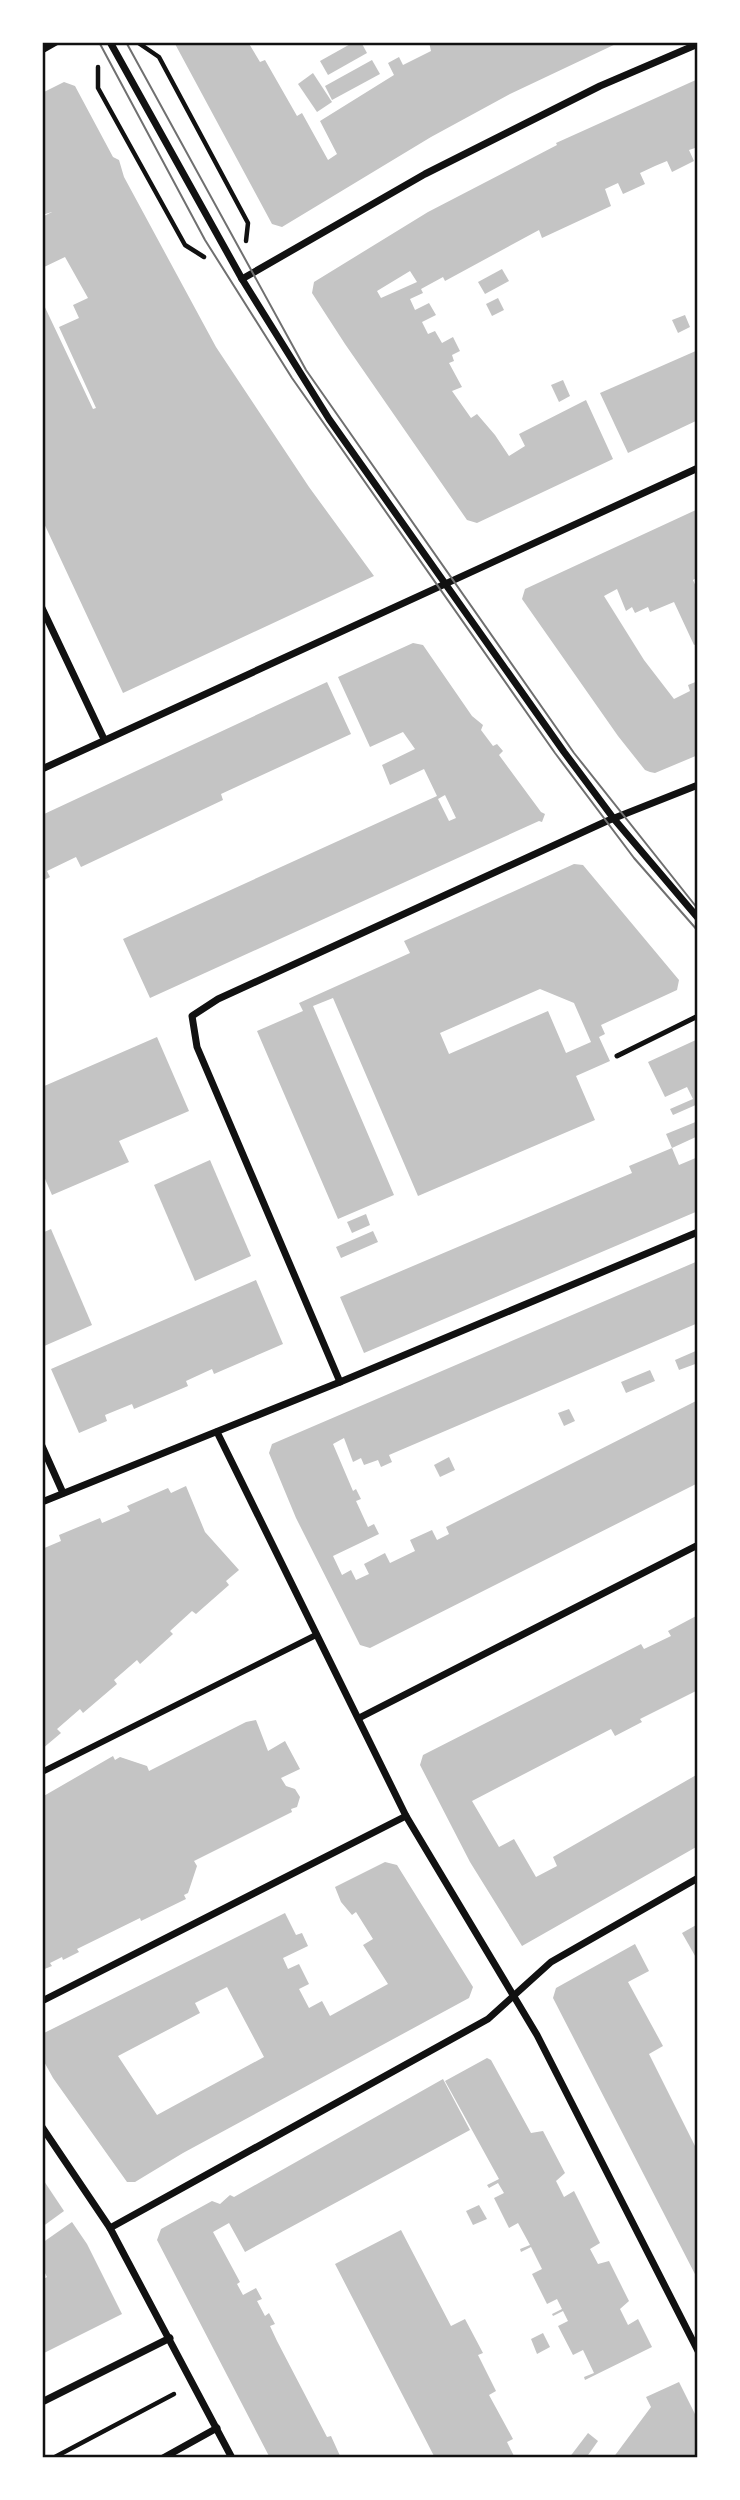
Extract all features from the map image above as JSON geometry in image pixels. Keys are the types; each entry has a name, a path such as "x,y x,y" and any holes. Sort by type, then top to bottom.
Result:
{"street":[{"path":"42,50 55,42"},
{"path":"110,42 242,279 329,419 614,819 698,918"},
{"path":"242,279 425,174 600,86 698,44"},
{"path":"42,769 698,468"},
{"path":"42,608 104,739"},
{"path":"340,1382 197,1047 192,1016 230,993 614,819 698,785"},
{"path":"42,1502 340,1382 698,1231"},
{"path":"217,1432 406,1816 514,1995 698,2351"},
{"path":"42,1446 63,1493"},
{"path":"359,1718 698,1545"},
{"path":"42,1772 316,1634"},
{"path":"42,2001 406,1816"},
{"path":"110,2228 488,2020 551,1962 698,1878"},
{"path":"42,2127 110,2228 232,2458"},
{"path":"42,2402 170,2338"},
{"path":"163,2458 217,2428"}],"lane":[{"path":"617,1056 698,1016"}],"path":[{"path":"98,54 99,88 185,245 242,279 248,223 159,57 136,42"},
{"path":"56,2457 193,2383"}],"building":[{"path":"174,42 248,42 260,62 265,60 297,116 302,113 328,160 337,154 320,121 394,75 388,63 399,57 403,65 431,51 429,42 620,42 510,94 431,137 282,227 272,224"},
{"path":"354,42 361,42 367,53 328,75 320,61"},
{"path":"372,60 380,74 332,100 325,86"},
{"path":"313,73 332,102 317,112 298,84"},
{"path":"698,79 698,147 689,150 694,161 672,172 667,161 655,166 640,173 645,184 623,194 618,183 605,189 611,206 542,238 539,230 445,281 443,277 421,289 423,293 410,299 415,310 429,303 436,315 422,322 428,334 435,331 442,343 453,337 460,351 452,355 454,361 449,363 462,387 452,391 471,418 477,414 509,456 525,446 519,434 586,400 613,459 477,523 467,520 345,344 312,293 314,282 428,212 557,145 556,143","holes":["410,271 417,282 381,298 377,291"]},
{"path":"64,82 75,86 113,157 119,160 124,177 216,347 309,487 374,576 123,693 42,519 42,301 93,409 96,408 59,327 79,318 73,305 88,298 65,257 42,268 42,217 52,212 42,215 42,93"},
{"path":"502,269 509,281 485,294 478,282"},
{"path":"498,298 504,310 492,316 486,304"},
{"path":"685,315 690,327 678,333 672,320"},
{"path":"698,350 698,420 628,453 600,393"},
{"path":"563,380 570,396 559,402 551,385"},
{"path":"698,509 698,577 693,580 698,591 698,643 694,645 674,602 650,612 648,607 635,613 632,607 626,611 617,589 604,596 644,660 674,699 690,691 688,685 698,681 698,755 655,773 645,770 618,736 522,599 525,589"},
{"path":"413,643 423,645 472,716 483,725 481,730 493,746 497,744 503,751 499,755 545,814 542,822 539,821 150,998 123,939 437,796 424,769 390,785 382,765 415,749 403,732 370,747 338,677","holes":["445,795 456,818 449,821 438,799"]},
{"path":"327,682 351,734 221,794 223,800 81,867 76,857 47,871 50,877 42,881 42,815"},
{"path":"574,864 583,865 679,980 677,990 601,1025 605,1034 599,1037 610,1061 576,1076 595,1120 418,1196 333,998 313,1006 394,1195 338,1219 257,1031 303,1011 299,1003 410,953 404,941","holes":["540,989 574,1003 591,1042 566,1053 548,1011 449,1054 440,1033"]},
{"path":"157,1037 189,1111 119,1141 129,1162 52,1195 42,1172 42,1087"},
{"path":"698,1039 698,1104 673,1115 670,1109 693,1099 687,1087 665,1097 648,1062"},
{"path":"698,1121 698,1136 672,1148 666,1134"},
{"path":"672,1148 679,1165 698,1157 698,1211 364,1353 340,1297 632,1173 629,1166"},
{"path":"210,1160 251,1256 195,1281 154,1185"},
{"path":"366,1214 370,1225 352,1233 347,1222"},
{"path":"51,1229 92,1325 42,1347 42,1233"},
{"path":"373,1231 378,1242 341,1258 336,1247"},
{"path":"698,1261 698,1323 389,1455 392,1462 381,1467 378,1460 364,1465 361,1458 353,1462 344,1438 333,1444 353,1491 356,1489 361,1499 356,1501 368,1527 374,1524 379,1534 333,1556 342,1575 351,1570 356,1580 369,1574 364,1564 385,1553 390,1563 415,1551 410,1540 432,1530 437,1540 449,1534 446,1527 698,1400 698,1483 370,1648 360,1645 296,1518 269,1453 272,1444"},
{"path":"256,1280 283,1344 214,1374 212,1369 186,1381 188,1386 134,1409 132,1404 105,1415 107,1421 79,1433 51,1369"},
{"path":"698,1350 698,1363 679,1370 675,1360"},
{"path":"650,1370 655,1381 626,1393 621,1382"},
{"path":"569,1409 575,1421 564,1426 558,1413"},
{"path":"449,1457 455,1470 440,1477 434,1465"},
{"path":"186,1486 205,1532 239,1570 226,1581 229,1585 196,1614 192,1611 170,1631 173,1634 140,1664 137,1660 114,1680 117,1684 83,1713 80,1709 57,1729 61,1733 42,1749 42,1549 61,1541 59,1535 100,1518 102,1523 130,1511 127,1506 168,1488 171,1493"},
{"path":"698,1615 698,1690 640,1719 642,1722 615,1736 611,1729 472,1801 499,1847 514,1839 536,1877 557,1866 553,1857 698,1774 698,1846 522,1946 470,1862 420,1765 423,1755 641,1644 644,1649 671,1636 668,1631"},
{"path":"256,1720 268,1751 285,1741 300,1769 281,1778 286,1786 295,1789 300,1797 297,1807 291,1809 292,1812 194,1861 197,1866 188,1893 184,1895 186,1899 77,1949 79,1952 63,1960 62,1957 42,1970 42,1797 113,1756 115,1760 120,1757 147,1766 149,1771 246,1722"},
{"path":"385,1862 397,1865 473,1987 469,1998 183,2153 135,2182 127,2182 53,2078 42,2058 42,2034 285,1913 296,1935 302,1933 308,1946 283,1958 288,1969 299,1964 309,1984 299,1989 309,2008 322,2001 330,2016 388,1984 363,1945 373,1939 356,1912 352,1915 341,1902 335,1887","holes":["227,1987 264,2057 157,2115 118,2056 200,2013 195,2003"]},
{"path":"698,1924 698,1961 682,1933"},
{"path":"635,1944 649,1971 628,1982 663,2046 649,2054 698,2152 698,2280 553,1998 556,1988"},
{"path":"487,2058 491,2060 531,2133 543,2131 565,2173 556,2181 564,2197 574,2191 600,2243 590,2249 598,2264 609,2261 629,2301 620,2309 628,2325 638,2319 652,2347 585,2380 584,2377 594,2373 583,2350 573,2355 558,2326 568,2321 563,2311 553,2316 552,2314 562,2309 557,2299 547,2304 532,2274 542,2269 531,2247 521,2252 520,2249 530,2245 518,2223 509,2228 494,2198 504,2193 498,2183 489,2188 487,2185 499,2179 445,2081"},
{"path":"443,2079 470,2130 245,2252 229,2223 213,2232 240,2282 237,2284 243,2295 256,2288 262,2299 257,2301 265,2316 269,2313 275,2324 270,2326 277,2341 327,2437 331,2436 341,2458 270,2458 157,2240 161,2229 212,2201 220,2204 230,2195 234,2197"},
{"path":"42,2178 64,2211 42,2227"},
{"path":"479,2205 487,2219 473,2225 466,2211"},
{"path":"72,2222 87,2244 122,2314 42,2354 42,2280 47,2277 42,2267 42,2243"},
{"path":"401,2230 451,2326 465,2319 483,2353 478,2355 496,2391 489,2395 513,2439 507,2442 515,2458 435,2458 335,2264"},
{"path":"543,2333 550,2347 537,2354 531,2339"},
{"path":"679,2382 698,2420 698,2453 694,2458 613,2458 651,2407 646,2397"},
{"path":"588,2433 598,2441 586,2458 569,2458"}],"tram line":[{"path":"99,42 205,240 292,378 555,753 634,858 698,931"},
{"path":"126,42 306,370 574,753 698,909"}]}
